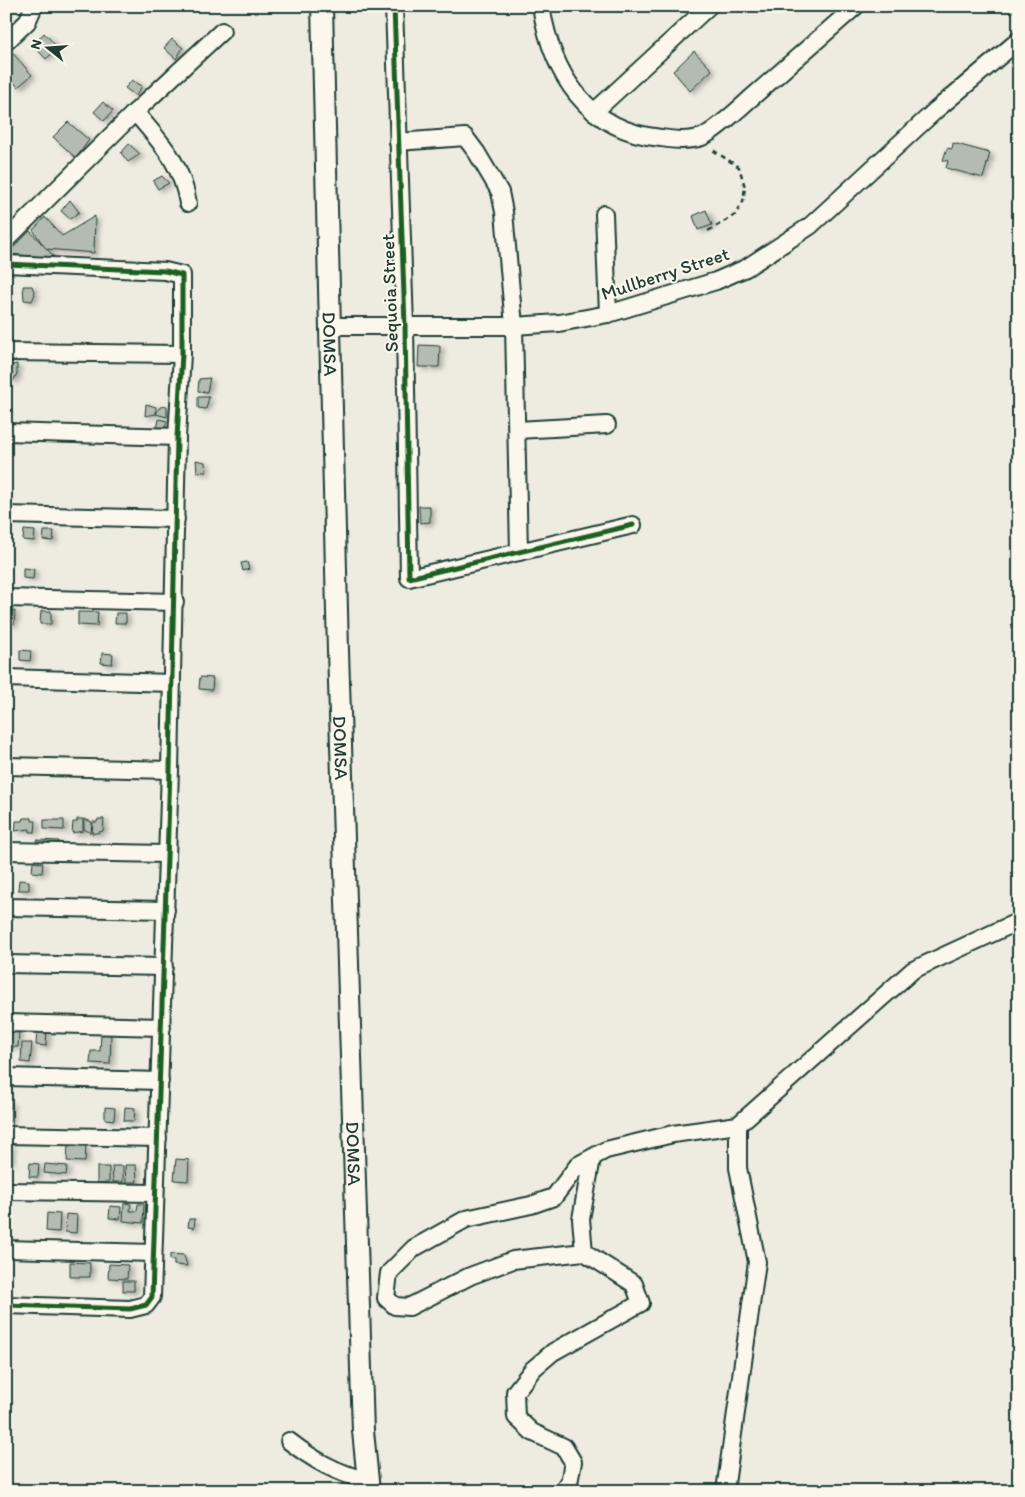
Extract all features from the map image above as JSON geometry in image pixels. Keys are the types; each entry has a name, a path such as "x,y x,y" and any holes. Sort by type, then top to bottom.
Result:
{"main road":[{"name":"DOMSA","path":"322,6 338,651 363,1431 368,1486"}],"street":[{"path":"6,42 27,22 34,6"},
{"name":"Sequoia Street","path":"394,6 405,326 409,578 519,552"},
{"path":"541,6 554,56 566,83 578,98 594,112 645,137 675,140 702,137 734,113 856,6"},
{"path":"594,112 709,6"},
{"path":"6,240 135,112 222,31"},
{"name":"Mullberry Street","path":"331,326 514,326 558,324 608,314 716,281 746,268 782,247 810,226 936,110 1019,40"},
{"path":"135,112 176,162 185,188 188,204"},
{"path":"398,142 465,137 477,153 500,192 504,212 514,326 519,552 633,525"},
{"path":"604,214 608,314"},
{"path":"6,264 165,271 182,275 182,354 177,437 175,602 166,910 152,1296 146,1305 130,1309 6,1305"},
{"path":"6,352 182,354"},
{"path":"517,430 606,425"},
{"path":"6,432 177,437"},
{"path":"6,515 176,519"},
{"path":"6,598 175,602"},
{"path":"6,678 172,683"},
{"path":"6,766 170,770"},
{"path":"6,851 167,854"},
{"path":"6,907 166,910"},
{"path":"562,1491 569,1483 573,1462 564,1448 532,1432 516,1417 515,1392 532,1370 553,1352 641,1303 634,1284 584,1252 513,1260 470,1276 409,1307 395,1306 386,1298 389,1273 414,1248 466,1219 531,1205 554,1197 578,1165 606,1150 673,1134 738,1125 913,970 1019,921"},
{"path":"6,964 164,967"},
{"path":"6,1023 162,1027"},
{"path":"6,1077 160,1081"},
{"path":"725,1491 757,1262 738,1168 738,1125"},
{"path":"6,1134 158,1138"},
{"path":"584,1252 581,1219 592,1158"},
{"path":"6,1191 155,1193"},
{"path":"6,1249 153,1253"},
{"path":"288,1441 312,1459 368,1486"}],"path":[{"path":"702,137 709,147 739,167 745,187 743,202 735,216 708,231"}],"building":[{"path":"44,33 58,48 46,59 33,45"},
{"path":"172,39 183,48 176,59 164,48"},
{"path":"10,50 32,75 18,87 6,74 6,53"},
{"path":"694,51 712,70 690,91 673,71"},
{"path":"132,80 142,86 136,96 125,88"},
{"path":"103,102 113,111 104,121 94,112"},
{"path":"68,122 89,140 76,158 53,137"},
{"path":"953,143 990,153 983,178 946,168 948,161 943,160 947,148 952,149"},
{"path":"129,144 140,154 128,162 121,153"},
{"path":"162,176 169,183 158,189 153,181"},
{"path":"70,200 79,212 70,219 61,211"},
{"path":"706,210 712,225 698,230 693,216"},
{"path":"95,216 94,253 46,249 33,230 45,217 62,236"},
{"path":"30,231 55,258 7,254"},
{"path":"23,286 32,286 35,294 32,301 24,300"},
{"path":"419,345 440,346 439,367 418,367"},
{"path":"17,364 17,374 13,381 7,377 8,366"},
{"path":"210,378 207,392 198,391 199,379"},
{"path":"198,397 209,397 206,409 198,408"},
{"path":"146,404 156,407 156,414 145,416"},
{"path":"167,406 167,417 156,414 160,407"},
{"path":"159,419 167,421 165,427 157,429"},
{"path":"196,460 205,462 206,472 197,472"},
{"path":"419,506 430,506 430,522 420,523"},
{"path":"24,530 35,531 34,541 23,540"},
{"path":"44,531 54,531 53,541 43,540"},
{"path":"247,562 249,569 243,571 241,563"},
{"path":"23,568 34,569 33,579 23,578"},
{"path":"6,610 15,611 14,624 6,623"},
{"path":"41,611 51,611 51,624 40,624"},
{"path":"78,612 98,612 97,626 78,625"},
{"path":"116,613 126,613 126,623 115,623"},
{"path":"20,650 31,651 30,661 20,660"},
{"path":"102,653 113,654 112,664 101,663"},
{"path":"200,677 213,678 212,690 199,689"},
{"path":"23,818 32,818 32,821 36,821 35,832 30,832 30,829 15,831 16,821 22,821"},
{"path":"77,819 83,819 83,831 72,833 73,822 77,822"},
{"path":"84,819 92,822 91,833 84,829"},
{"path":"98,819 104,819 103,831 92,834 93,822 97,822"},
{"path":"44,820 64,820 64,830 44,829"},
{"path":"37,840 59,841 59,850 37,850"},
{"path":"33,862 43,863 42,873 32,872"},
{"path":"19,880 29,881 29,890 18,890"},
{"path":"37,1028 47,1028 46,1046 36,1045"},
{"path":"6,1032 19,1032 18,1047 6,1046"},
{"path":"101,1034 111,1034 110,1064 90,1063 91,1051 100,1051"},
{"path":"22,1043 32,1043 30,1063 21,1062"},
{"path":"6,1102 11,1102 10,1122 6,1121"},
{"path":"105,1107 115,1108 114,1120 105,1119"},
{"path":"125,1107 135,1108 134,1121 124,1121"},
{"path":"6,1145 11,1145 10,1162 6,1161"},
{"path":"68,1145 86,1146 85,1162 67,1161"},
{"path":"176,1159 189,1160 188,1181 174,1180"},
{"path":"30,1163 39,1164 38,1177 29,1177"},
{"path":"45,1164 67,1166 66,1175 44,1173"},
{"path":"125,1165 136,1165 137,1182 126,1182"},
{"path":"112,1166 123,1166 123,1182 113,1182"},
{"path":"97,1167 109,1167 109,1182 97,1183"},
{"path":"124,1203 131,1204 130,1211 137,1211 138,1204 144,1204 143,1223 123,1221"},
{"path":"110,1206 121,1207 120,1219 109,1218"},
{"path":"47,1213 60,1214 59,1232 46,1231"},
{"path":"66,1214 77,1215 76,1233 65,1232"},
{"path":"189,1219 195,1219 194,1228 188,1227"},
{"path":"170,1254 184,1255 187,1266 174,1265 174,1260 170,1260"},
{"path":"70,1262 90,1263 90,1277 70,1277"},
{"path":"109,1264 128,1265 127,1279 108,1278"},
{"path":"123,1281 134,1281 134,1291 123,1291"}],"cycle path":[{"path":"394,6 405,326 409,578 633,525"},
{"path":"6,264 165,271 182,275 182,354 177,437 170,770 152,1297 146,1305 130,1309 6,1305"}]}
